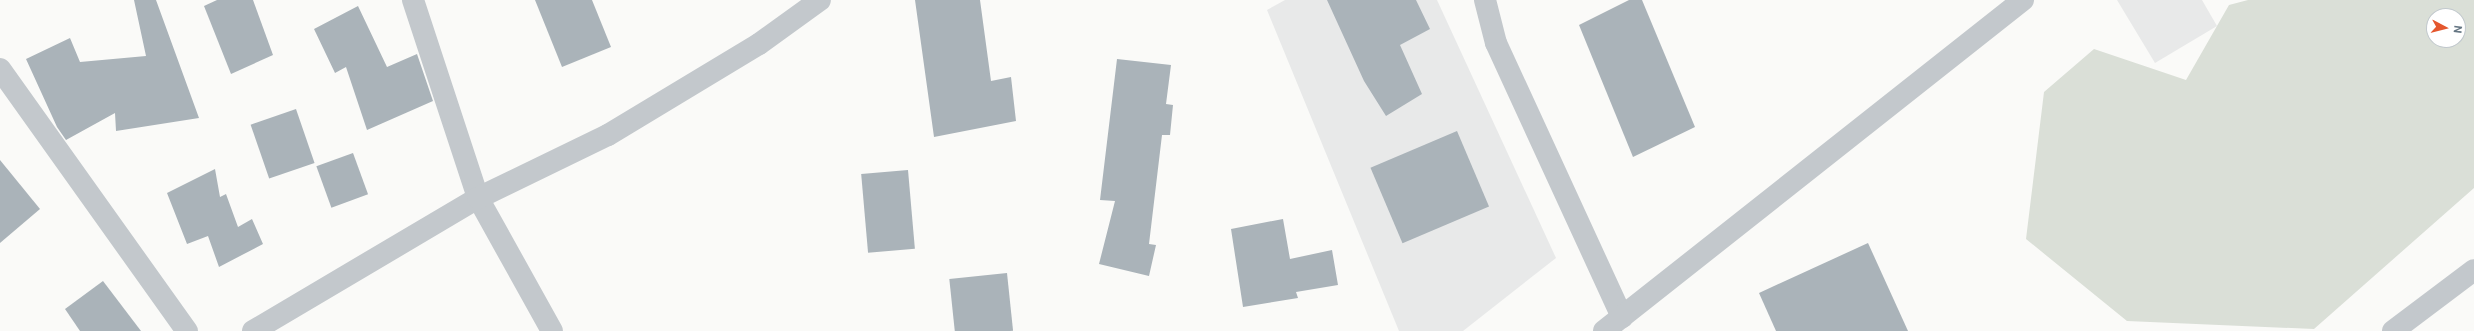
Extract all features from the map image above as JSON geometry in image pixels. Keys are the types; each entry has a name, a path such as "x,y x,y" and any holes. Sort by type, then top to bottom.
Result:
{"street":[{"path":"413,0 478,198 552,331"},
{"path":"254,331 478,198 608,135 758,44 820,0"},
{"path":"1485,0 1496,43 1622,317"},
{"path":"1604,331 2023,0"},
{"path":"0,69 187,331"},
{"path":"2393,331 2474,270"}],"shaded area":[{"path":"1285,0 1437,0 1556,258 1463,331 1399,331 1267,10"},
{"path":"2117,0 2202,0 2217,26 2155,63"},
{"path":"2248,0 2474,0 2474,188 2314,329 2127,321 2026,239 2044,92 2094,49 2186,80 2229,5"}],"building":[{"path":"134,0 156,0 199,118 116,131 115,113 66,140 57,127 26,59 70,38 80,62 146,56"},
{"path":"217,0 253,0 273,55 231,74 204,6"},
{"path":"535,0 592,0 611,47 562,67"},
{"path":"915,0 980,0 991,81 1011,77 1016,121 934,137"},
{"path":"1327,0 1416,0 1430,29 1400,45 1422,94 1386,116 1364,81"},
{"path":"1629,0 1642,0 1695,127 1633,157 1579,25"},
{"path":"358,6 387,67 417,54 433,101 367,130 346,67 335,73 314,29"},
{"path":"1117,59 1171,65 1166,104 1173,105 1170,135 1162,135 1149,244 1156,245 1149,276 1099,264 1115,201 1100,200"},
{"path":"296,109 315,163 269,179 251,125"},
{"path":"1457,131 1489,206 1403,243 1370,168"},
{"path":"353,153 368,194 331,208 316,166"},
{"path":"0,160 40,209 0,243"},
{"path":"215,169 220,197 226,194 238,227 252,219 263,244 219,267 208,236 187,244 167,193"},
{"path":"908,170 915,249 868,253 861,174"},
{"path":"1283,219 1290,259 1332,250 1338,285 1296,292 1298,298 1243,307 1231,229"},
{"path":"1868,243 1908,331 1776,331 1759,293"},
{"path":"1007,273 1013,331 955,331 949,279"},
{"path":"103,281 141,331 80,331 65,309"}]}
